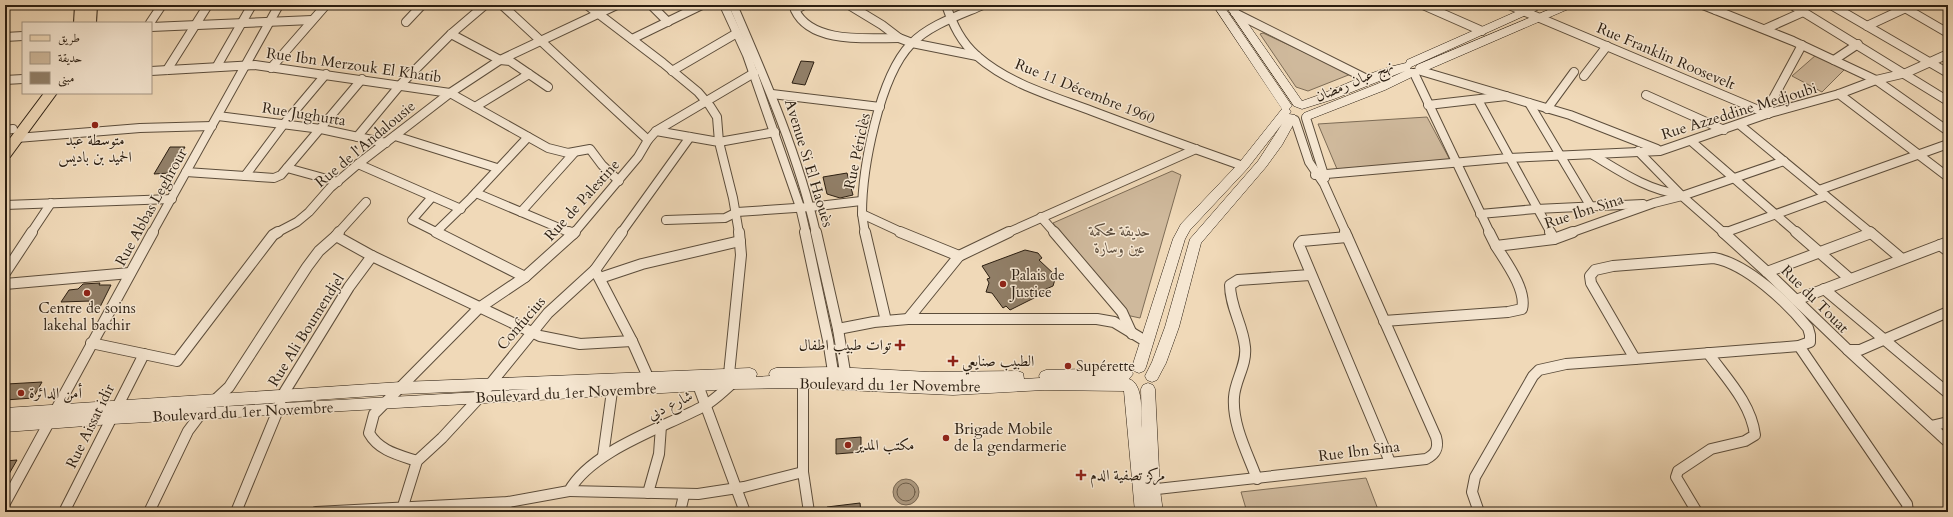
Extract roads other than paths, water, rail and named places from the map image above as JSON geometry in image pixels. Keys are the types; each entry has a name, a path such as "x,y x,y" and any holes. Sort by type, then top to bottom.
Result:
{"main road":[{"path":"80,22 81,5"},
{"path":"90,22 91,5"},
{"path":"1218,5 1295,115"},
{"name":"نهج عبان رمضان","path":"1540,5 1482,31 1414,69 1381,88 1295,115 1292,103 1300,104 1322,99 1396,69 1414,69 1569,5"},
{"path":"1139,367 1179,239 1185,227 1243,166 1295,115 1309,111 1300,104 1233,9"},
{"path":"5,154 10,134 39,94"},
{"path":"10,134 50,94"},
{"path":"1128,382 1140,391 1150,382 1164,349 1195,242 1200,232 1222,211 1264,162 1295,115"},
{"path":"1143,512 1146,490 1150,382 1147,370 1139,367 1131,369 1128,382 1146,490 1155,512"},
{"name":"Boulevard du 1er Novembre","path":"114,412 200,414 278,410 479,398 613,385 731,379 803,377 840,378 953,389 1044,384 1128,382"},
{"name":"Boulevard du 1er Novembre","path":"647,383 698,385 731,379"},
{"name":"Boulevard du 1er Novembre","path":"5,426 51,417 114,412 213,401 282,396 490,384 613,385"},
{"name":"Boulevard du 1er Novembre","path":"5,414 51,417"}],"street":[{"path":"151,22 162,5"},
{"path":"167,70 208,5"},
{"path":"217,66 252,5"},
{"name":"Rue Abbas Leghrour","path":"5,503 91,343 279,5"},
{"path":"271,68 326,5"},
{"path":"406,22 422,5"},
{"path":"357,137 401,84 452,34 485,5"},
{"path":"502,5 648,140 656,131 754,73"},
{"path":"587,5 598,15 672,70 706,101 717,118 719,142 736,212 740,241 731,379"},
{"name":"Rue de l'Andalousie","path":"144,354 177,361 273,235 297,222 358,164 450,93 500,60 617,5"},
{"path":"651,5 668,22"},
{"path":"632,39 702,5"},
{"name":"Avenue Si El Haouès","path":"724,5 737,33 751,54 772,94 810,207 838,329 840,378"},
{"name":"Avenue Si El Haouès","path":"733,5 751,54 754,73 800,207 828,340 840,378"},
{"path":"804,5 793,8 807,26 820,32 899,38"},
{"path":"849,5 882,25 899,38 912,43 979,56"},
{"name":"Rue 11 Décembre 1960","path":"946,5 961,39 994,68 1018,82 1134,127 1243,166"},
{"name":"Rue Périclès","path":"886,321 868,250 861,201 863,181 880,107 895,65 912,43 952,19 983,5"},
{"path":"1422,5 1482,31"},
{"name":"Rue Franklin Roosevelt","path":"1509,5 1769,113"},
{"path":"1703,5 1802,45 1876,80 1948,131"},
{"path":"1716,10 1729,5"},
{"path":"1831,5 1948,73"},
{"path":"1765,29 1799,7 1906,73 1948,101"},
{"path":"1867,26 1908,7 1948,33"},
{"path":"1233,9 1369,80"},
{"path":"152,26 312,20"},
{"path":"672,70 737,33"},
{"path":"452,34 500,60 510,62 548,87"},
{"path":"5,37 22,36"},
{"path":"1834,60 1858,44"},
{"path":"1769,113 1769,106 1802,45"},
{"path":"1584,76 1607,46"},
{"name":"Rue Azzeddine Medjoubi","path":"1295,115 1302,144 1316,175 1325,179 1364,171 1509,158 1660,151 1740,125 1769,113 1839,94 1876,80 1906,73 1948,54"},
{"name":"Rue Ibn Merzouk El Khatib","path":"152,71 247,64 401,84 450,93 548,148 574,153 583,148 590,150 602,165 619,181"},
{"path":"1414,69 1510,95 1529,103 1611,129 1660,151"},
{"path":"1384,321 1508,312 1522,309 1525,300 1480,214 1428,105 1414,69"},
{"path":"1547,108 1574,72"},
{"path":"245,176 283,125 326,74"},
{"path":"475,107 529,74"},
{"path":"5,80 22,79"},
{"path":"186,172 274,178 281,175 362,79"},
{"path":"772,94 880,107"},
{"path":"1839,94 1948,177"},
{"path":"1428,105 1510,95"},
{"path":"1646,95 1724,130"},
{"path":"1478,100 1536,209 1554,239"},
{"path":"1529,103 1591,207"},
{"name":"Rue Ibn Sina","path":"1146,490 1257,479 1390,462 1426,459 1433,456 1439,445 1347,237 1325,179 1295,115"},
{"name":"Rue Jughurta","path":"218,116 321,129 386,143"},
{"path":"1740,125 1902,259"},
{"path":"10,134 212,126"},
{"path":"656,131 719,142 775,132"},
{"path":"395,136 497,168"},
{"path":"436,232 476,193 497,168 528,137"},
{"path":"598,274 690,137"},
{"name":"Rue de Palestine","path":"417,461 392,452 375,442 370,436 369,433 372,420 382,404 401,388 479,308 525,277 573,234 619,181 638,157 648,140"},
{"path":"1691,141 1850,279"},
{"path":"1819,190 1948,144"},
{"path":"908,319 959,256 1041,217 1196,149"},
{"path":"1638,151 1680,195"},
{"path":"521,212 574,153"},
{"path":"1593,155 1645,183 1680,195"},
{"name":"Rue Ibn Sina","path":"1496,246 1554,239 1654,203 1784,161"},
{"path":"358,164 432,197 461,208"},
{"path":"287,168 338,182"},
{"path":"476,193 573,234"},
{"name":"Rue du Touat","path":"1680,195 1768,272 1844,348 1848,350 1860,350 1948,312"},
{"path":"1724,233 1826,196"},
{"path":"432,197 412,220 525,277"},
{"path":"5,205 172,199"},
{"path":"666,220 725,218 736,212 810,207 861,201"},
{"path":"149,512 188,431 200,414 229,387 319,251 336,236 366,202"},
{"path":"5,273 51,203"},
{"path":"1480,214 1536,209 1654,203"},
{"path":"862,214 885,226 959,256"},
{"path":"1041,217 1122,312 1132,334"},
{"path":"1768,272 1871,233"},
{"path":"336,236 372,256 479,308 549,339 580,344 632,341"},
{"path":"1347,237 1300,242 1299,248 1390,462"},
{"path":"598,274 740,241"},
{"path":"1796,300 1944,243 1948,251"},
{"name":"Rue Ali Boumendjel","path":"236,512 278,410 282,396 345,294 372,256"},
{"path":"1478,512 1472,492 1476,477 1534,376 1539,370 1566,364 1708,354 1799,346 1810,342 1811,337 1808,328 1802,321 1767,288 1728,261 1714,258 1613,266 1595,270 1590,276 1592,283 1634,359"},
{"path":"5,284 130,273"},
{"path":"598,274 632,341 647,383"},
{"name":"Confucius","path":"417,461 442,438 479,398 531,332 548,313 598,274"},
{"path":"1257,479 1236,417 1234,406 1234,397 1245,348 1230,294 1230,285 1238,280 1310,275"},
{"path":"1824,289 1948,394"},
{"path":"838,329 862,324 908,319 1098,318 1114,322 1147,342"},
{"path":"91,343 144,354"},
{"path":"1799,346 1907,504 1908,512"},
{"path":"1848,350 1948,442"},
{"name":"Rue Aissat idir","path":"64,512 144,354"},
{"path":"1697,512 1676,477 1678,472 1695,462 1711,449 1740,443 1755,435 1755,427 1752,417 1708,354"},
{"path":"803,377 803,472 809,512"},
{"name":"شارع دبي","path":"570,491 575,481 583,472 603,456 706,405 731,379"},
{"path":"603,456 613,385"},
{"path":"698,385 744,512"},
{"path":"1931,426 1948,422"},
{"path":"648,493 659,454 661,426"},
{"path":"403,506 417,461"},
{"path":"316,512 403,506 421,509 508,502 570,491 599,490 684,495 735,490 803,472"},
{"path":"680,512 684,495"},
{"path":"503,512 508,502"}],"water":[{"path":"906,479 915,483 919,492 915,501 906,505 897,501 893,492 897,483"}],"place":[{"name":"متوسطة عبد الحميد بن باديس","path":"95,125"},
{"name":"Palais de Justice","path":"1003,284"},
{"name":"Centre de soins lakehal bachir","path":"87,293"},
{"name":"توات طبيب اطفال","path":"900,345"},
{"name":"الطبيب صنايعي","path":"953,361"},
{"name":"Supérette","path":"1068,366"},
{"name":"أمن الدائرة","path":"21,393"},
{"name":"Brigade Mobile de la gendarmerie","path":"946,438"},
{"name":"مكتب المدير","path":"848,445"},
{"name":"مركز تصفية الدم","path":"1081,475"}],"park label":[{"name":"حديقة محكمة عين وسارة","path":"1120,240"}]}
